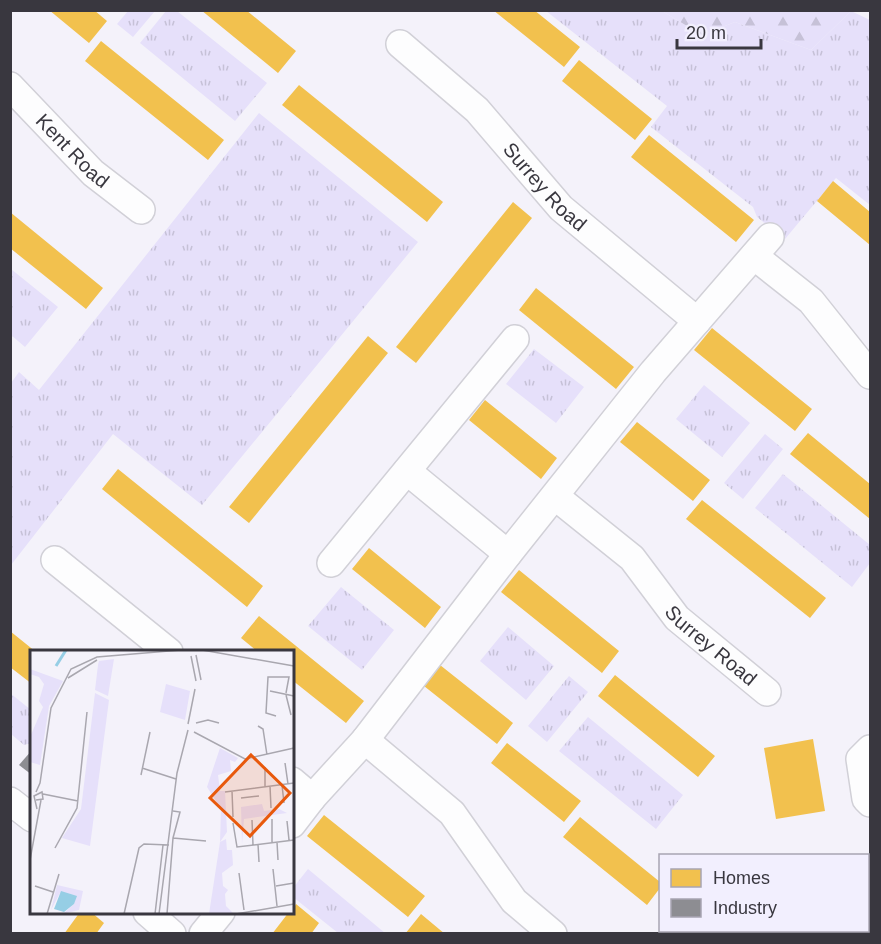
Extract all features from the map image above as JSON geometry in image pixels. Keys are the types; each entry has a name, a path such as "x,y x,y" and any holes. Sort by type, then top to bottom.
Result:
{"street":[{"name":"Surrey Road","path":"400,44 477,110 561,208 697,321"},
{"name":"Kent Road","path":"10,86 93,173 141,210"},
{"path":"294,817 302,790 365,740 508,554 697,321 762,246 811,301 870,375"},
{"path":"331,562 515,339"},
{"path":"407,471 508,554"},
{"name":"Surrey Road","path":"556,496 632,558 677,618 766,692"},
{"path":"55,560 169,650"},
{"path":"365,740 452,813 514,901 553,933"},
{"path":"870,749 860,759 866,799 870,803"},
{"path":"10,801 30,816"},
{"path":"149,914 172,933"},
{"path":"203,933 219,914"}],"green space":[{"path":"128,11 155,11 133,37 117,24"},
{"path":"166,11 177,11 267,83 235,121 140,43"},
{"path":"546,11 662,11 702,35 735,22 811,50 851,11 870,20 870,205 836,178 785,239 757,217 753,207 651,127 667,106"},
{"path":"662,11 851,11 811,50 735,22 702,35"},
{"path":"259,113 418,242 202,505 113,434 11,565 11,383 19,372 39,390"},
{"path":"11,269 58,307 25,347 11,335"},
{"path":"534,349 584,387 556,423 506,384"},
{"path":"704,385 750,423 722,457 676,419"},
{"path":"765,434 783,449 743,499 724,483"},
{"path":"783,474 870,545 870,563 852,587 755,508"},
{"path":"341,587 394,630 362,670 308,626"},
{"path":"508,627 554,666 526,700 480,661"},
{"path":"569,676 588,692 547,742 528,726"},
{"path":"10,693 30,709 30,743 24,745 11,734"},
{"path":"588,717 683,795 656,829 559,751"},
{"path":"308,869 385,933 338,933 294,898 294,887"}],"building: Homes":[{"path":"49,10 94,10 107,21 89,43"},
{"path":"201,10 246,10 296,51 278,73"},
{"path":"493,10 534,10 580,47 564,67"},
{"path":"101,41 224,140 208,160 85,61"},
{"path":"579,60 652,119 635,140 562,81"},
{"path":"299,85 443,202 427,222 282,105"},
{"path":"649,135 754,220 736,242 631,157"},
{"path":"833,181 870,212 870,245 817,201"},
{"path":"513,202 532,218 416,363 396,347"},
{"path":"10,212 103,288 86,309 10,248"},
{"path":"536,288 634,367 616,389 519,310"},
{"path":"712,328 812,409 795,431 694,350"},
{"path":"368,336 388,353 249,523 229,507"},
{"path":"485,400 557,458 541,479 469,420"},
{"path":"637,422 710,480 693,501 620,442"},
{"path":"808,433 870,484 870,519 790,454"},
{"path":"118,469 263,586 247,607 102,489"},
{"path":"702,500 826,598 810,618 686,519"},
{"path":"369,548 441,607 425,628 352,569"},
{"path":"519,570 619,651 602,673 501,592"},
{"path":"259,616 364,701 346,723 294,682 294,650 256,650 241,638"},
{"path":"10,631 34,650 30,650 30,682 10,667"},
{"path":"440,665 513,723 497,744 424,686"},
{"path":"615,675 715,756 698,777 598,696"},
{"path":"813,739 825,811 776,819 764,748"},
{"path":"507,743 581,801 564,822 491,763"},
{"path":"324,815 425,896 408,917 307,836"},
{"path":"580,817 659,881 659,889 647,905 563,837"},
{"path":"296,904 319,923 311,934 272,934 287,914 294,914"},
{"path":"79,914 93,914 104,923 96,934 64,934"},
{"path":"421,914 445,934 405,934"}],"building: Industry":[{"path":"30,752 30,773 19,765"}]}
